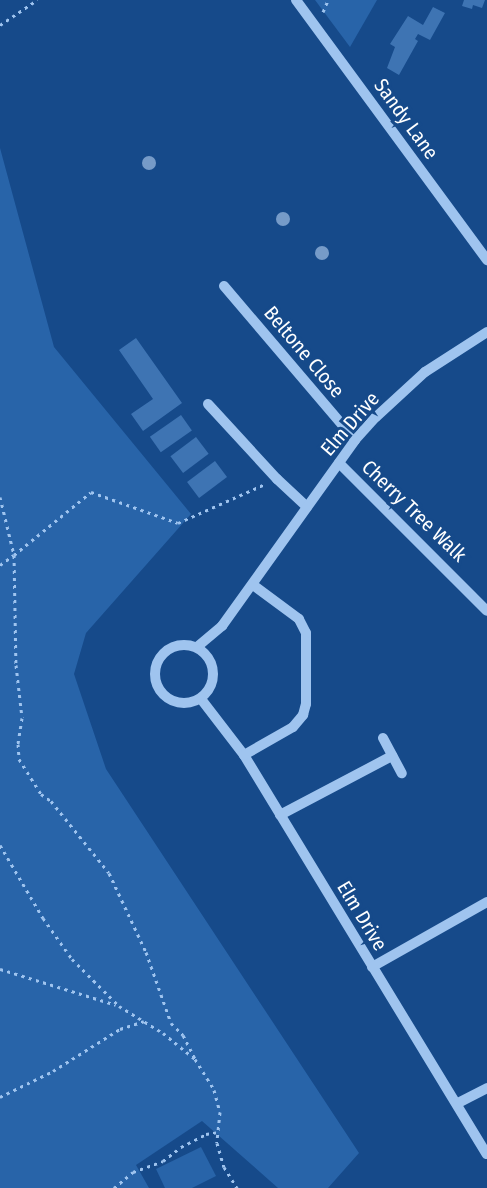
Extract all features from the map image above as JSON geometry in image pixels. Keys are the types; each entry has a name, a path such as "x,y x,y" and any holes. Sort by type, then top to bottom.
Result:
{"street":[{"name":"Sandy Lane","path":"296,0 487,260"},
{"name":"Beltone Close","path":"225,286 355,441"},
{"name":"Elm Drive","path":"197,647 222,626 355,441 376,417 425,372 487,332"},
{"path":"208,404 277,479 308,507"},
{"name":"Cherry Tree Walk","path":"339,464 487,611"},
{"path":"244,755 293,727 303,715 306,704 306,633 299,619 252,585"},
{"path":"177,644 197,647 209,657 214,673 210,689 201,699 185,704 166,698 155,683 154,667 163,652 177,644"},
{"name":"Elm Drive","path":"201,699 244,755 487,1154"},
{"path":"383,738 402,773"},
{"path":"280,815 392,756"},
{"path":"372,967 487,902"},
{"path":"458,1104 487,1088"}],"path":[{"path":"0,25 37,0"},
{"path":"0,565 92,492 178,523 277,479"},
{"path":"0,497 14,555 16,665 22,717 19,759 40,794 51,801 109,873 146,952 171,1023 183,1035 214,1090 220,1112 217,1143 224,1167 237,1188"},
{"path":"0,844 43,918 72,959 119,1006"},
{"path":"0,969 119,1006 181,1046 195,1059"},
{"path":"0,1097 53,1071 120,1029 144,1021"},
{"path":"114,1188 133,1172 163,1161 181,1147 206,1134 218,1132"}],"shaded area":[{"path":"315,0 377,0 350,47"},
{"path":"0,148 54,347 191,514 86,633 74,674 106,769 359,1153 328,1188 278,1188 202,1121 136,1165 149,1188 0,1188"},
{"path":"201,1147 216,1176 192,1188 165,1188 156,1169"}],"building":[{"path":"464,0 485,0 482,8 473,5 472,9 462,6"},
{"path":"433,7 445,13 430,40 418,34 415,39 418,41 399,75 387,68 395,47 390,44 408,16 423,25"},
{"path":"136,338 182,403 143,431 131,414 153,399 119,350"},
{"path":"181,415 192,431 161,452 150,437"},
{"path":"196,437 209,454 183,473 170,456"},
{"path":"215,461 227,477 199,498 187,482"}]}
